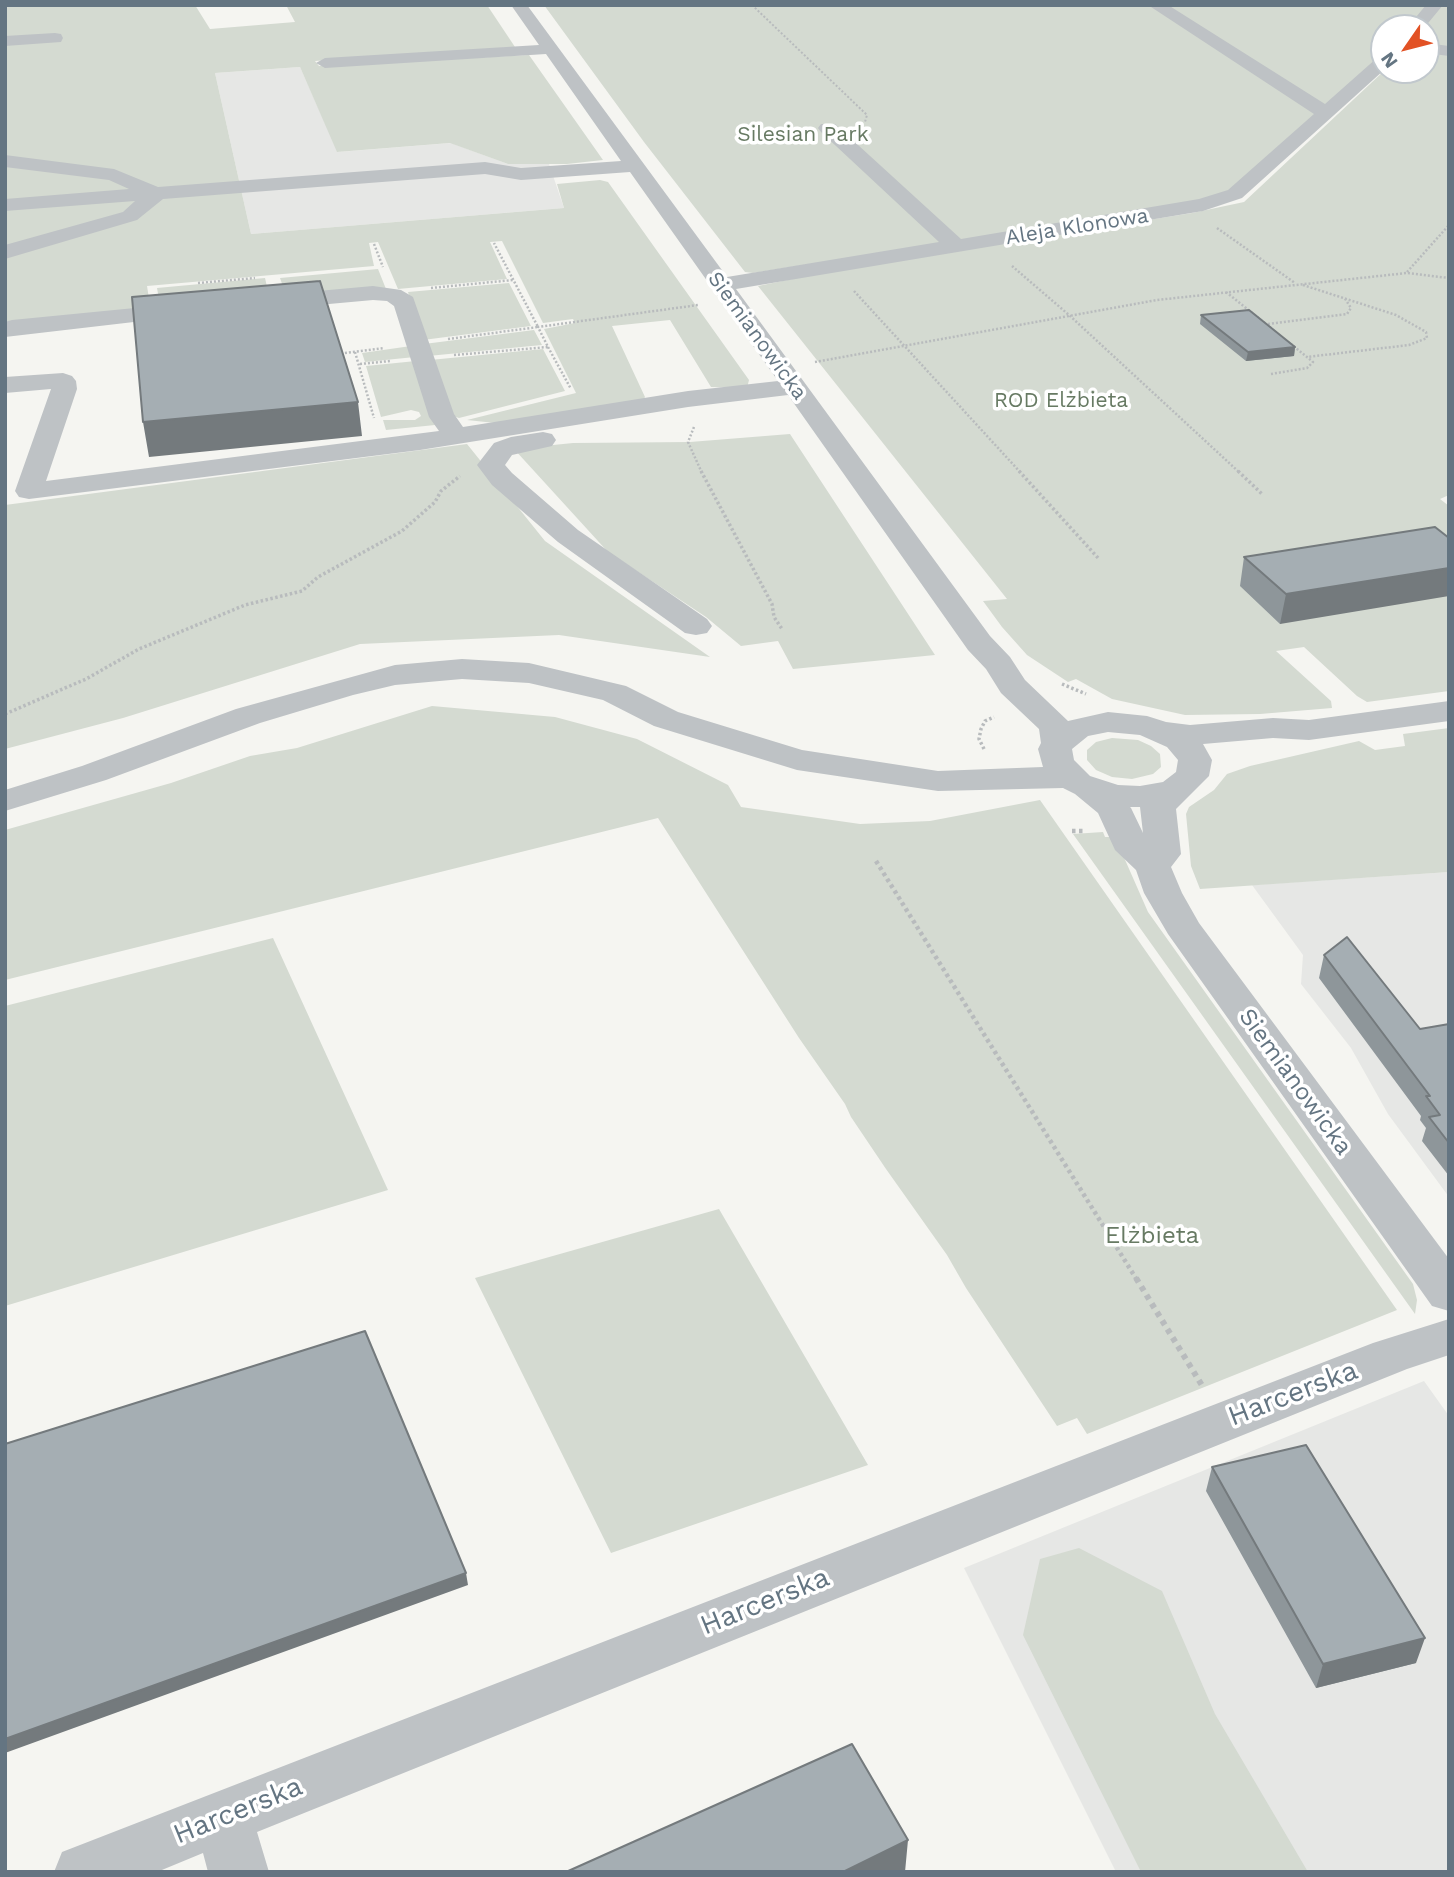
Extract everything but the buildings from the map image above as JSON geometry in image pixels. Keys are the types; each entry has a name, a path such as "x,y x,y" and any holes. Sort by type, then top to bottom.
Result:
{"street":[{"name":"Siemianowicka","path":"519,5 720,285 799,376 979,643 999,664 1012,686 1055,726 1057,763 1113,808 1133,850 1153,865 1163,893 1182,926 1449,1294"},
{"path":"1156,5 1326,113"},
{"path":"5,41 55,38"},
{"path":"325,64 551,49"},
{"name":"Aleja Klonowa","path":"720,285 1186,209 1235,194 1370,74"},
{"path":"828,128 957,247"},
{"path":"5,161 114,175 156,194"},
{"path":"5,205 485,168 521,174 635,166"},
{"path":"5,252 130,216 156,194"},
{"path":"250,304 373,293 393,295 405,302 442,417 454,436"},
{"path":"5,330 12,327 210,308"},
{"path":"17,492 454,436 669,401 799,376"},
{"path":"5,385 62,381 64,389 17,492"},
{"path":"669,401 606,424 566,432 538,442 511,445 502,449 491,465 502,479 550,521 696,626"},
{"name":"Siemianowicka","path":"999,664 1108,722"},
{"path":"5,801 94,773 248,716 342,688 395,675 462,669 528,673 614,692 666,719 797,761 938,781 1079,783 1114,795 1140,797 1185,780 1195,760 1190,750 1164,732"},
{"path":"938,781 967,769 1035,752 1058,743 1077,729 1108,722 1137,724 1164,732 1190,735 1273,729 1309,730 1449,711"},
{"path":"1153,865 1163,854 1158,807 1185,780 1215,758 1285,741 1309,730"},
{"name":"Harcerska","path":"84,1872 1378,1361 1449,1337"},
{"path":"223,1817 239,1872"}],"path":[{"path":"752,5 867,115 866,121 855,126 828,128"},
{"path":"1186,209 1234,239 1296,284 1343,296 1396,315 1426,332 1427,338 1409,345 1307,357"},
{"path":"1407,273 1449,225"},
{"path":"985,242 1069,315 1262,494"},
{"path":"442,356 548,347 494,243"},
{"path":"832,267 1099,559"},
{"path":"799,376 904,346 1069,315 1226,292 1407,273 1449,278"},
{"path":"393,295 406,290 513,280"},
{"path":"1226,292 1277,332"},
{"path":"1267,324 1347,314 1350,308 1343,296"},
{"path":"436,341 699,305"},
{"path":"1271,374 1307,368 1313,362 1287,341"},
{"path":"336,354 396,346"},
{"path":"355,352 374,419"},
{"path":"688,442 691,453 772,604 774,617 782,629"},
{"path":"5,714 86,679 139,649 245,605 302,591 318,577 402,531 435,502 447,485 495,459"},
{"path":"985,721 979,739 986,755"},
{"path":"876,860 1203,1387"}],"shaded area":[{"path":"300,67 338,152 451,143 508,164 549,164 564,208 251,234 215,73"},
{"path":"1449,872 1449,1197 1388,1114 1351,1048 1301,984 1303,955 1252,885"},
{"path":"1424,1381 1449,1416 1449,1872 1116,1872 964,1568"}],"green space":[{"path":"5,5 195,5 210,29 295,22 286,5 487,5 515,47 315,61 319,66 529,55 603,160 567,164 508,164 450,143 337,152 300,67 215,73 251,234 564,208 557,184 600,180 608,182 749,380 747,388 711,387 670,320 612,326 644,399 495,423 467,420 576,393 544,329 575,323 573,319 543,323 502,241 490,242 507,279 398,289 378,242 369,243 374,266 147,286 151,311 5,325"},
{"name":"Silesian Park","path":"544,5 1449,5 1449,49 1440,48 1440,14 1370,14 1370,66 1228,192 1195,203 753,273 745,272 644,142"},
{"name":"ROD Elżbieta","path":"1440,50 1449,51 1449,495 1440,499 1449,506 1449,691 1367,702 1304,647 1276,651 1331,701 1332,708 1260,714 1185,715 1112,699 1076,679 1068,682 1027,655 1002,627 983,601 1007,599 758,286 836,270 1192,213 1244,202 1370,84 1440,84"},
{"path":"378,269 386,289 287,298 280,278"},
{"path":"265,278 270,300 161,310 157,288"},
{"path":"509,283 531,326 423,340 408,292"},
{"path":"534,330 542,345 428,356 424,344"},
{"path":"411,346 415,357 365,362 362,353"},
{"path":"543,349 565,391 459,418 448,414 430,360"},
{"path":"416,361 435,425 386,430 383,420 415,420 421,416 419,412 411,410 381,417 366,366"},
{"path":"790,434 935,655 793,669 778,641 741,646 706,617 608,552 514,449 573,443 690,442"},
{"path":"467,444 545,541 710,657 559,635 360,644 123,718 5,749 5,505"},
{"name":"Elżbieta","path":"432,706 555,717 637,739 728,785 741,807 860,824 930,821 1040,800 1397,1310 1087,1434 1077,1418 1057,1426 947,1255 799,1038 658,818 5,980 5,830 171,783 250,756 297,748"},
{"path":"1449,728 1449,872 1200,889 1191,866 1186,814 1189,807 1214,790 1227,774 1250,766 1359,741 1375,750 1405,746 1403,734"},
{"path":"1112,738 1138,740 1151,746 1160,754 1161,767 1153,774 1132,779 1112,777 1096,770 1087,760 1087,750 1096,742"},
{"path":"1103,832 1105,837 1115,837 1148,912 1413,1284 1417,1300 1415,1314 1073,834"},
{"path":"273,938 388,1190 5,1306 5,1006"},
{"path":"719,1209 868,1465 611,1553 475,1278"},
{"path":"1079,1548 1162,1591 1215,1714 1308,1872 1141,1872 1023,1635 1040,1559"}]}
